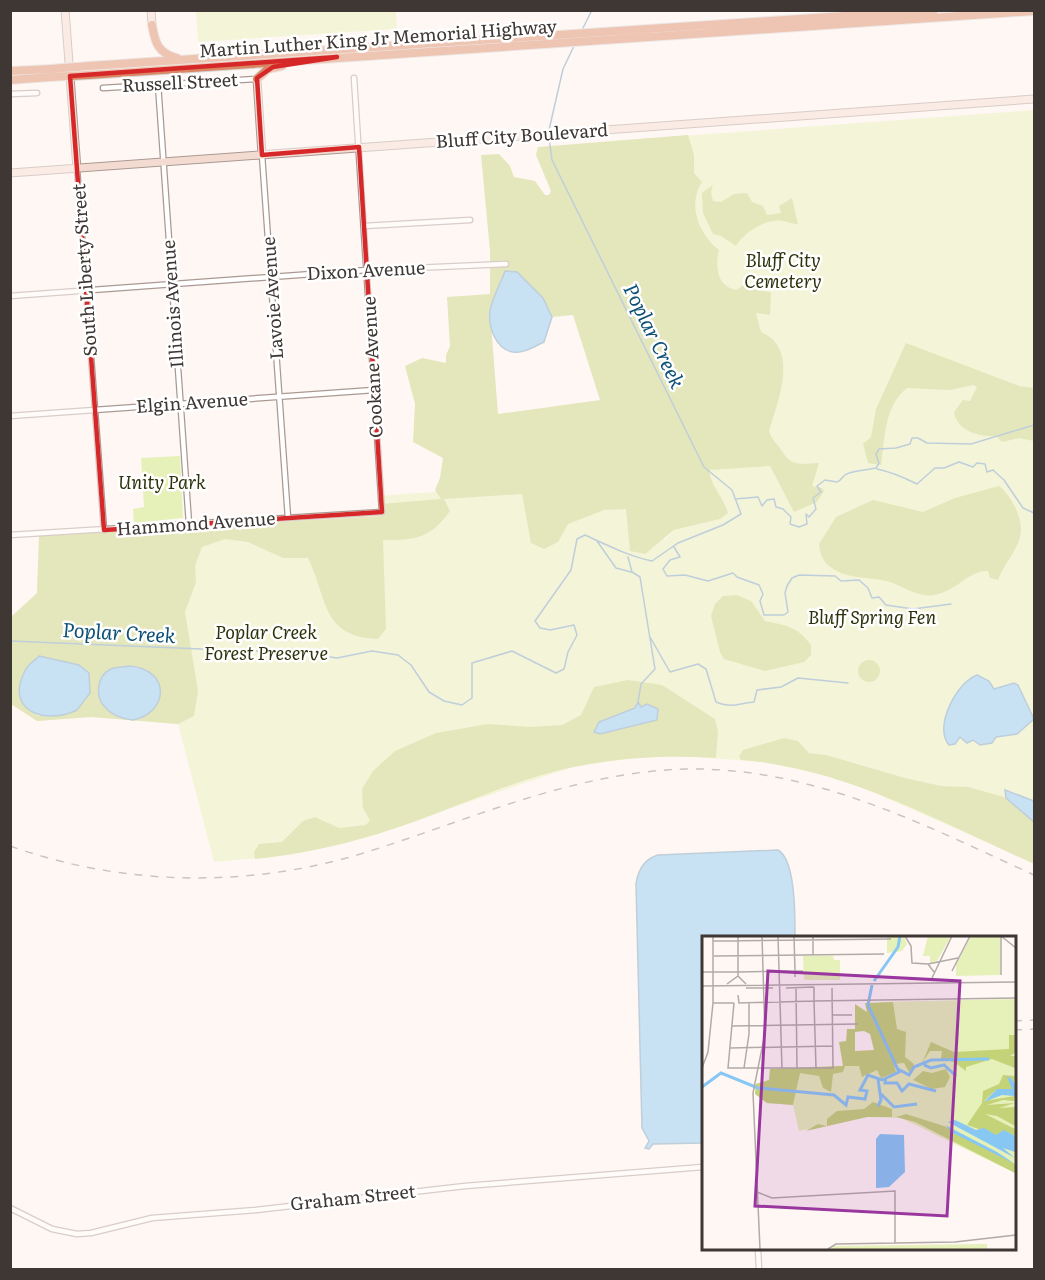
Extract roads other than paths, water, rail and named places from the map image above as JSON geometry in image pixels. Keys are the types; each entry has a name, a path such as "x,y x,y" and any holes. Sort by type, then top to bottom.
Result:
{"highway":[{"name":"Martin Luther King Jr Memorial Highway","path":"88,70 338,57 565,39 592,34 934,10"},
{"name":"Martin Luther King Jr Memorial Highway","path":"10,80 51,73 186,60 565,39 585,42 1035,11"},
{"path":"152,25 159,50 186,60"},
{"path":"257,79 273,67 318,63 338,57"},
{"name":"Martin Luther King Jr Memorial Highway","path":"10,71 51,73"}],"street":[{"name":"South Liberty Street","path":"65,10 104,530"},
{"path":"151,10 152,25"},
{"name":"Cookane Avenue","path":"354,78 382,512"},
{"name":"Russell Street","path":"103,88 257,79"},
{"name":"Lavoie Avenue","path":"257,79 288,518"},
{"name":"Illinois Avenue","path":"158,84 189,524"},
{"path":"10,94 37,93"},
{"name":"Bluff City Boulevard","path":"10,173 1035,99"},
{"path":"364,226 470,220"},
{"name":"Dixon Avenue","path":"10,296 367,270 506,264"},
{"name":"Elgin Avenue","path":"10,416 374,390"},
{"name":"Hammond Avenue","path":"10,535 382,512"},
{"name":"Graham Street","path":"10,1208 52,1229 84,1234 152,1218 256,1210 465,1186 702,1167"},
{"path":"758,1250 759,1269"}],"water":[{"path":"505,271 517,272 543,298 552,317 544,342 521,352 507,350 497,342 490,323 491,306"},
{"path":"39,656 79,665 89,673 90,693 77,710 64,715 40,715 23,704 20,683 27,667"},
{"path":"130,666 144,669 153,675 159,683 160,692 159,701 153,709 145,716 133,720 121,718 110,712 99,697 100,681 106,672 113,668"},
{"path":"977,675 989,681 994,689 1014,683 1018,685 1034,719 1017,734 996,737 992,743 980,745 973,740 967,743 960,737 955,744 949,745 944,727 949,706 962,686"},
{"path":"638,702 641,707 647,704 658,709 657,720 600,734 594,732 599,722 635,708"},
{"path":"1005,790 1034,801 1034,822 1006,798"},
{"path":"778,850 784,856 791,877 795,936 702,936 702,1143 653,1144 649,1149 645,1148 649,1141 642,1128 636,884 638,874 645,862 658,855"}],"waterway":[{"name":"Poplar Creek","path":"583,28 592,10"},
{"name":"Poplar Creek","path":"549,130 563,69 574,46"},
{"name":"Poplar Creek","path":"10,641 301,653 337,658 372,651 398,655 411,665 429,692 444,701 462,705 472,698 472,663 512,651 556,673 564,669 568,652 577,635 574,625 550,630 540,628 535,621 571,570 577,539 585,535 626,553 652,561 678,543 723,525 741,514 732,490 704,467 552,160 549,138"},
{"path":"735,499 758,497 762,506 767,500 774,499 776,507 783,509 791,517 790,524 799,527 807,524 806,514 809,517 816,509 813,498 821,492 817,486 825,480 837,482 847,474 876,468 879,463 876,454 879,449 910,444 912,438 918,438 927,443 971,444 1034,425"},
{"path":"877,469 917,484 935,468 944,468 959,462 973,467 977,463 985,464 987,472 993,470 1004,480 1023,508 1034,513"},
{"name":"Poplar Creek","path":"597,541 616,568 631,572"},
{"path":"674,547 680,557 670,560 663,569 667,576 685,575 708,581 733,573 737,577 759,585 763,594 760,601 764,615 784,615 788,612 785,593 787,586 792,578 799,575 835,576 841,581 859,580 868,588 872,598 879,597 886,605 913,609 951,604"},
{"path":"628,557 632,572 640,577 655,669 641,684 638,702"},
{"path":"650,637 670,672 698,664 706,669 716,702 722,704 754,702 757,690 781,687 798,678 848,683"}],"railway":[{"path":"10,846 54,860 143,875 188,878 234,877 279,872 323,864 367,852 524,799 564,788 644,772 686,769 733,771 822,788 908,819 1034,875"},
{"path":"1015,1021 1034,1020"},
{"path":"1015,1030 1034,1029"}],"park label":[{"name":"Bluff City Cemetery","path":"783,271"},
{"name":"Unity Park","path":"162,483"},
{"name":"Bluff Spring Fen","path":"872,618"},
{"name":"Poplar Creek Forest Preserve","path":"266,643"}]}
